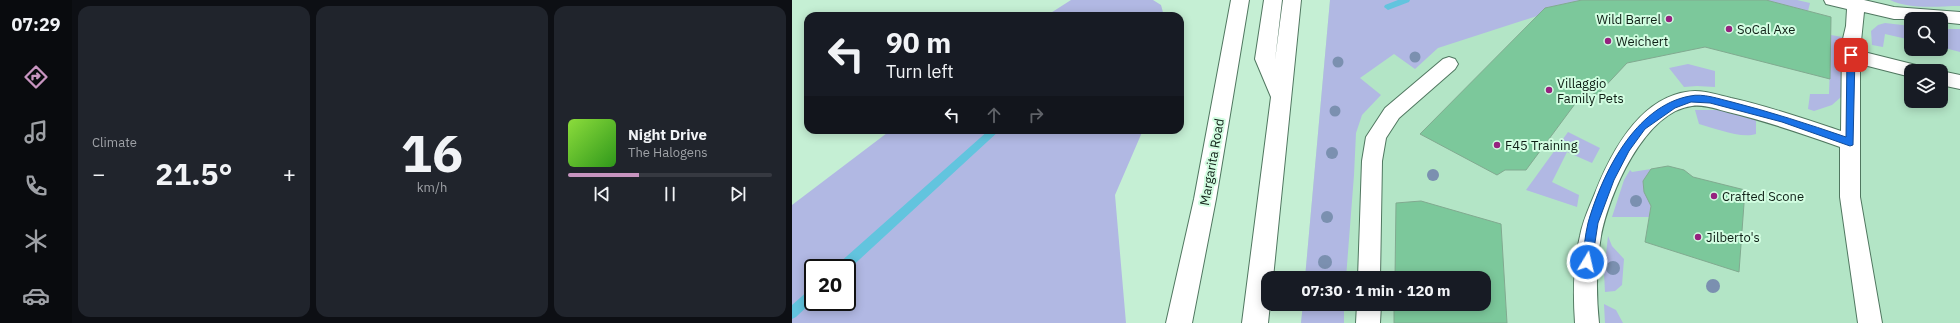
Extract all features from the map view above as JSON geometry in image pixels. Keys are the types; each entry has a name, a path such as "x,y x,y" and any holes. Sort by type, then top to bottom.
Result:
{"main road":[{"name":"Margarita Road","path":"1179,323 1205,199 1240,0"},
{"path":"1273,0 1265,59 1281,96"},
{"path":"1255,323 1292,0"}],"lane":[{"path":"1832,0 1856,3 1894,13 1960,18"},
{"path":"1856,3 1856,26 1851,43 1850,197 1870,323"},
{"path":"1851,55 1904,68"},
{"path":"1369,271 1372,161 1376,137 1392,113 1449,64"},
{"path":"1948,79 1960,82"},
{"path":"1587,323 1584,301 1586,269 1593,223 1610,180 1626,148 1642,126 1658,114 1672,105 1691,99 1710,100 1783,119 1850,142"},
{"path":"1368,311 1368,323"}],"shaded area":[{"path":"1071,0 1153,0 1161,5 1163,12 1052,12"},
{"path":"1330,0 1960,0 1960,323 1301,323 1302,311 1491,311 1491,271 1306,271"},
{"path":"1330,0 1582,0 1545,8 1537,16 1438,48 1415,69 1394,54 1360,78 1381,95 1362,115 1356,133 1347,271 1306,271"},
{"path":"1766,0 1797,0 1810,3 1808,11"},
{"path":"1890,0 1960,0 1960,6 1916,6"},
{"path":"1885,23 1904,25 1904,38 1885,34 1883,47 1872,45 1871,31 1878,25"},
{"path":"1948,29 1960,29 1960,52 1948,49"},
{"path":"1831,35 1842,37 1841,97 1832,105 1814,111 1808,109 1810,94 1829,94"},
{"path":"1688,64 1715,71 1715,87 1684,87 1669,68"},
{"path":"1695,110 1735,112 1750,117 1756,121 1756,134 1735,134 1699,124"},
{"path":"1568,132 1600,148 1592,163 1567,152 1552,182 1579,195 1577,207 1526,190"},
{"path":"886,134 1141,134 1115,195 1126,323 792,323 792,205"},
{"path":"1651,169 1643,181 1644,192 1651,202 1649,217 1612,217 1624,180 1630,170 1632,172"},
{"path":"1608,236 1612,246 1624,259 1622,285 1615,291 1605,292 1604,273"},
{"path":"1604,304 1616,310 1623,323 1605,323"},
{"path":"1302,311 1344,311 1344,323 1301,323"}],"building":[{"path":"1582,0 1766,0 1831,17 1830,79 1705,47 1627,63 1597,95 1586,89 1526,170 1505,170 1497,175 1420,134 1545,8"},
{"path":"1668,166 1684,170 1693,177 1745,190 1739,272 1645,242 1651,206 1644,192 1643,181 1651,169"},
{"path":"1421,201 1501,224 1507,323 1394,323 1394,311 1491,311 1491,271 1395,271 1396,203"}],"waterway":[{"path":"1388,7 1406,0"},
{"path":"852,259 991,134"},
{"path":"792,313 804,302"}],"place":[{"name":"Wild Barrel","path":"1669,19"},
{"name":"SoCal Axe","path":"1729,29"},
{"name":"Weichert","path":"1608,41"},
{"name":"Villaggio Family Pets","path":"1549,90"},
{"name":"F45 Training","path":"1497,145"},
{"name":"Crafted Scone","path":"1714,196"},
{"name":"Jilberto's","path":"1698,237"}],"route":[{"path":"1587,262 1593,223 1610,180 1626,148 1642,126 1672,105 1691,99 1710,100 1783,119 1850,142 1851,55"}]}
